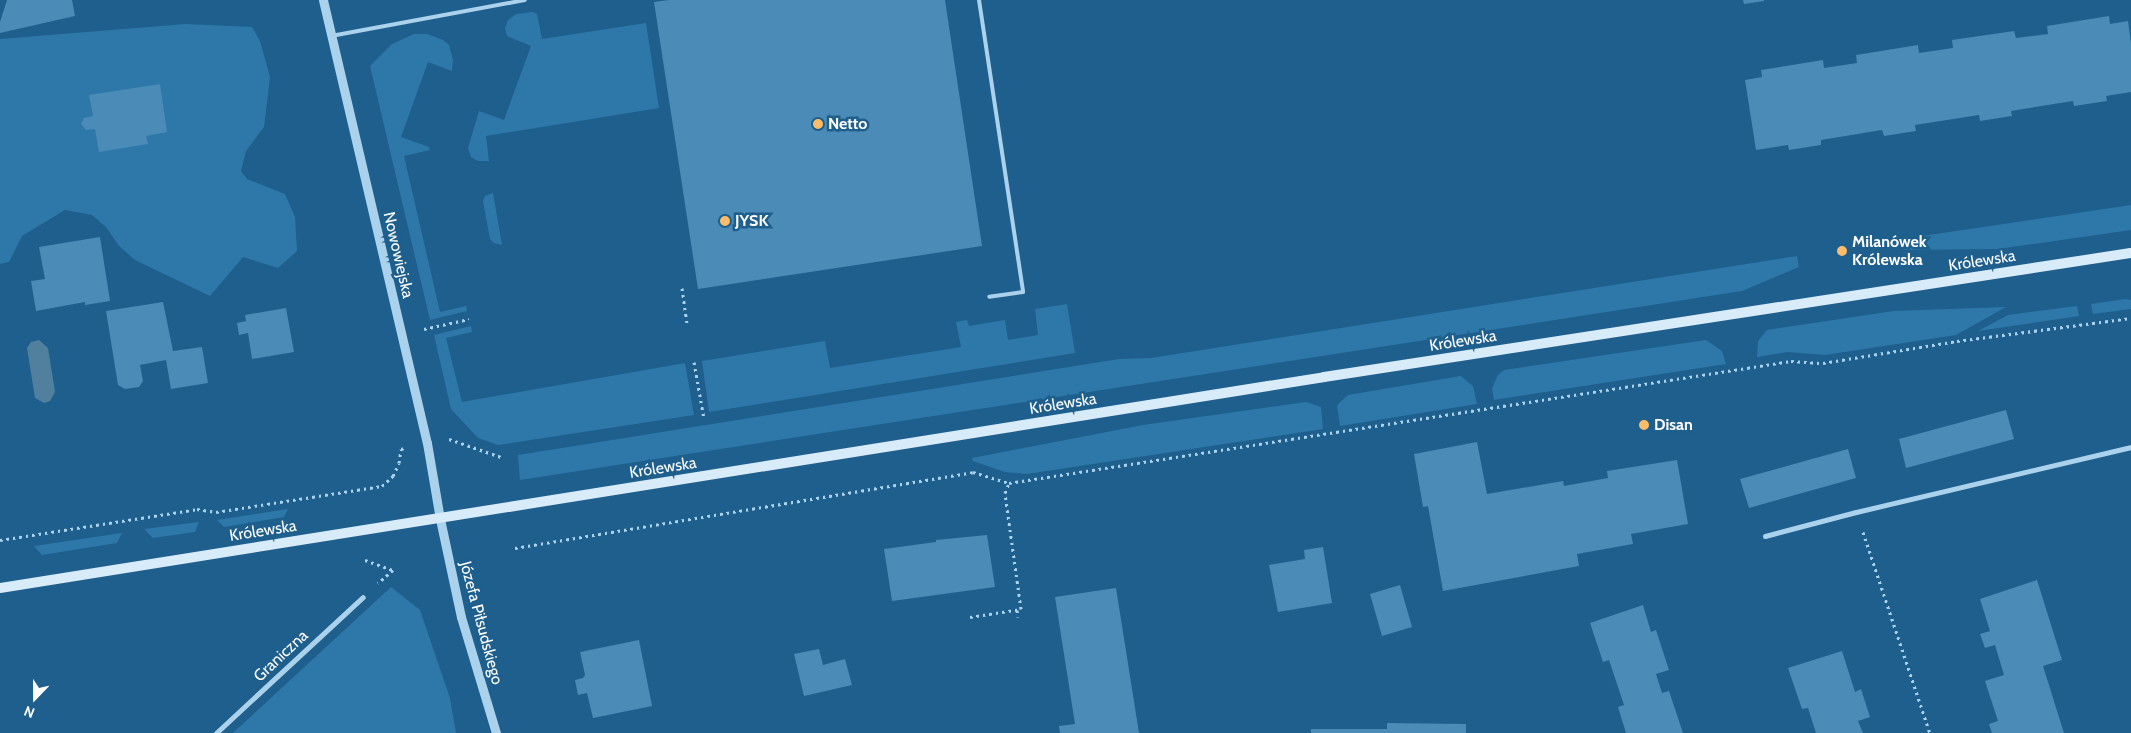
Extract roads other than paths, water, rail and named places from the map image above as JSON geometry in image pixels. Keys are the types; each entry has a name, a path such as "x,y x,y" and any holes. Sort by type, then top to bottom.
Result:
{"main road":[{"name":"Królewska","path":"0,588 1324,377 2131,253"}],"street":[{"name":"Nowowiejska","path":"323,0 427,443 440,519"},
{"path":"1765,536 1856,512 2131,447"},
{"name":"Józefa Piłsudskiego","path":"440,519 461,616 496,733"},
{"name":"Graniczna","path":"216,733 363,597"}],"lane":[{"path":"332,36 525,0"},
{"path":"979,0 1023,292 989,297"}],"place":[{"name":"Netto","path":"818,124"},
{"name":"JYSK","path":"725,221"},
{"name":"Milanówek Królewska","path":"1842,251"},
{"name":"Disan","path":"1644,425"}]}
